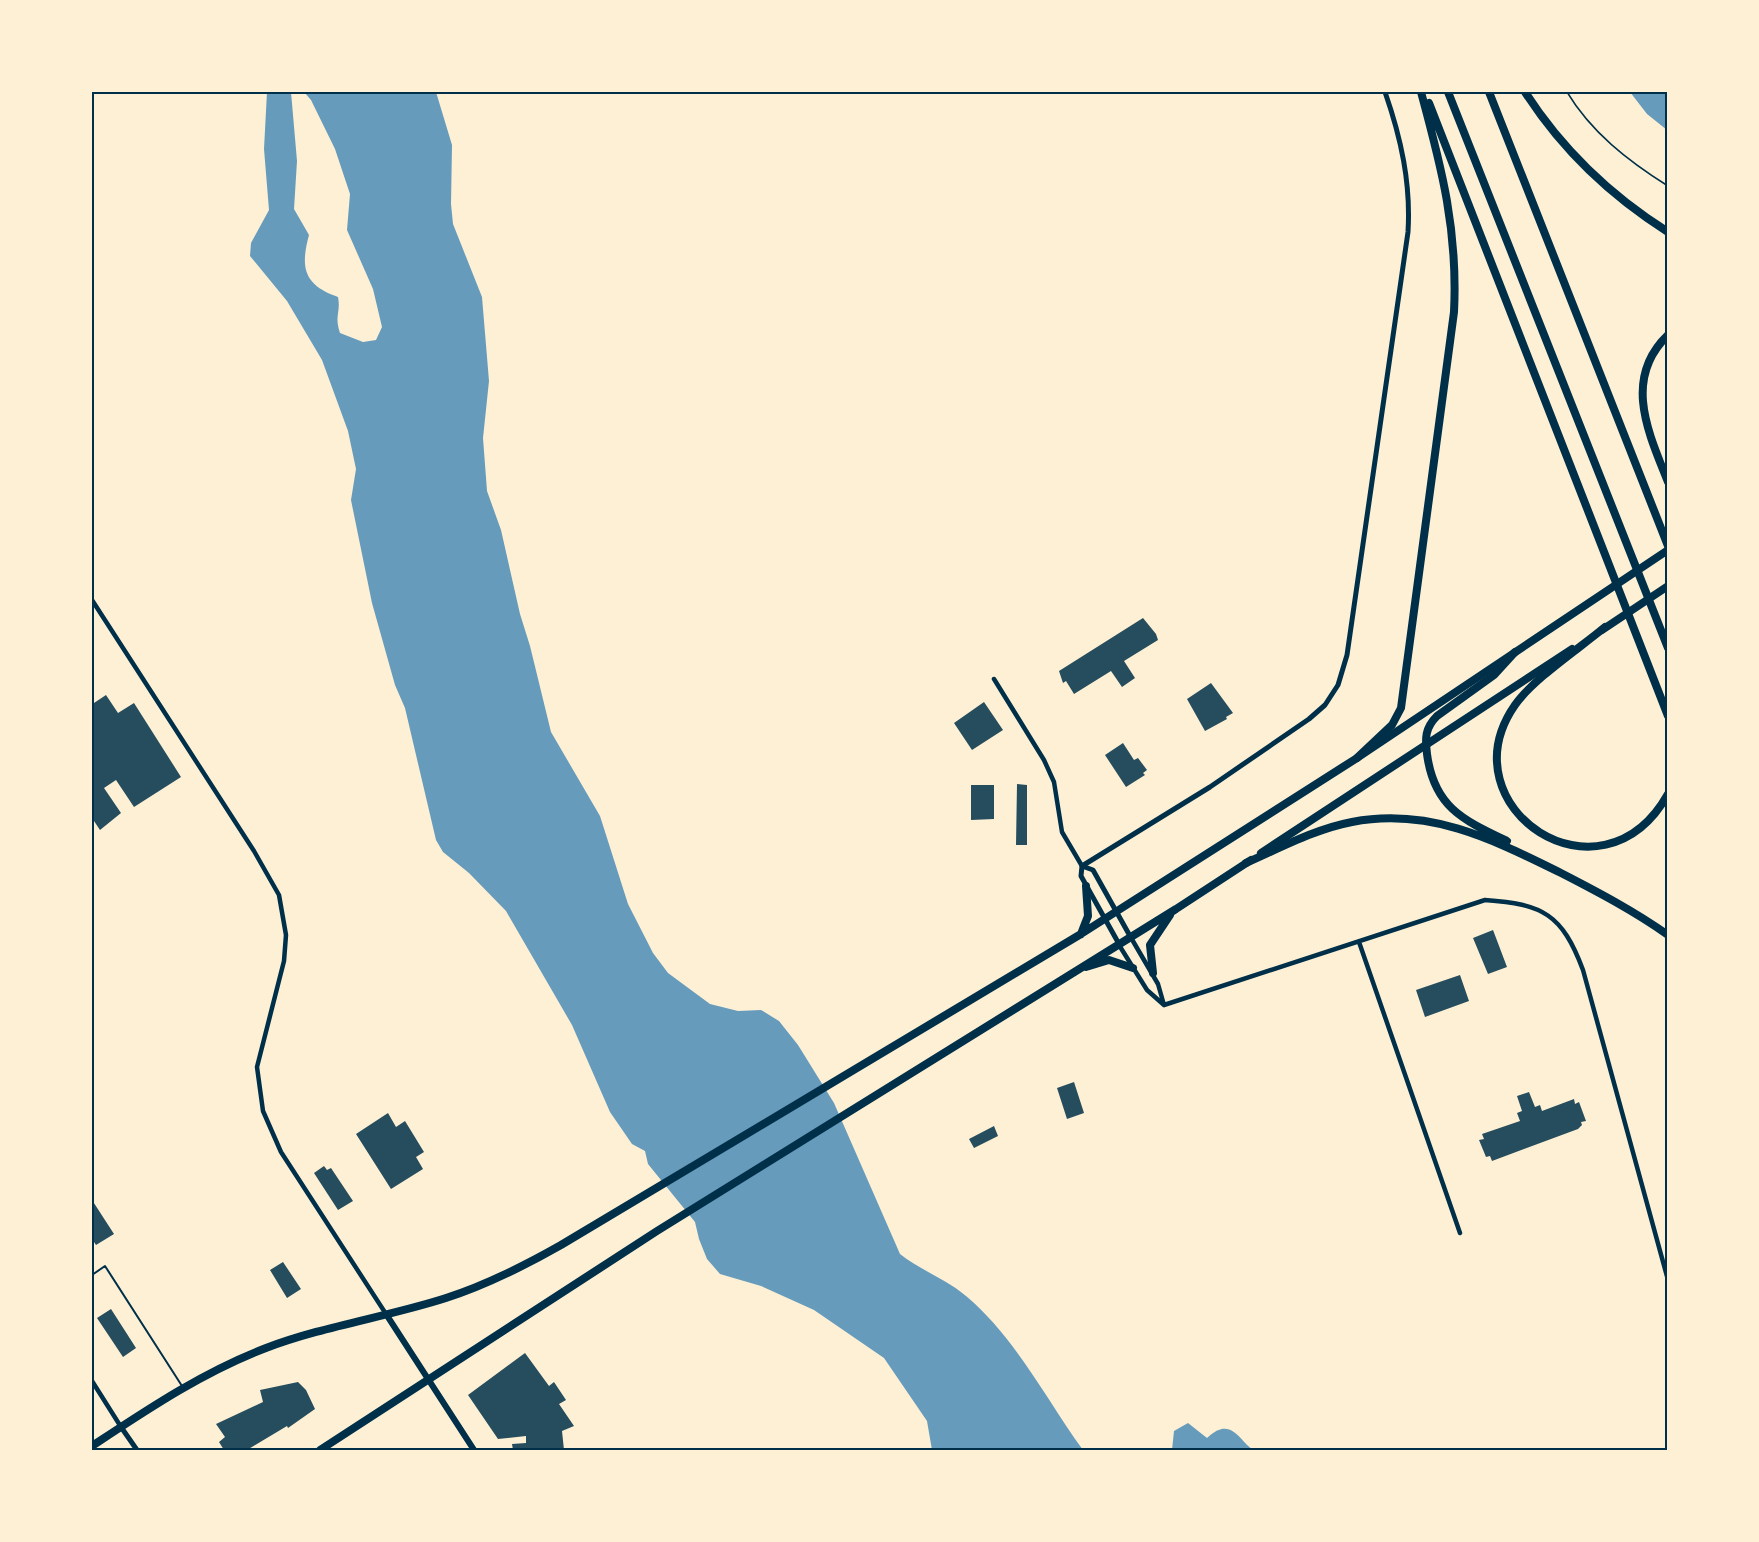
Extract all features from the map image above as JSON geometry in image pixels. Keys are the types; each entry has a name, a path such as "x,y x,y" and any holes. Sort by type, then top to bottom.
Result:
{"highway":[{"path":"1423,92 1668,716"},
{"path":"1357,758 1392,725 1401,708 1454,312 1456,267 1447,193 1423,92"},
{"path":"1448,92 1668,648"},
{"path":"92,1446 182,1388 267,1348 445,1298 512,1272 561,1245 1118,911 1357,758 1668,548 1489,92"},
{"path":"1525,92 1566,145 1588,169 1668,232"},
{"path":"1668,335 1654,353 1646,372 1642,386 1642,405 1648,432 1668,482"},
{"path":"320,1450 333,1447 428,1380 657,1231 1176,909 1668,586"},
{"path":"1605,627 1532,685 1516,704 1506,719 1498,752 1499,777 1518,814 1545,837 1571,846 1585,847 1615,842 1641,829 1652,818 1668,794"},
{"path":"1515,652 1494,675 1430,723 1426,745 1432,781 1440,797 1451,809 1638,915 1668,935"},
{"path":"1246,863 1341,825 1392,818 1414,819 1436,822 1480,834 1584,885"},
{"path":"1081,934 1088,916 1086,886"},
{"path":"1153,973 1150,945 1160,926 1176,909"},
{"path":"1074,971 1109,960 1133,969"}],"main road":[{"path":"386,1314 474,1450"}],"street":[{"path":"1082,866 1283,739 1325,705 1338,685 1347,655 1410,210 1405,158 1385,92"},
{"path":"92,600 254,851 279,895 285,920 286,950 257,1067 263,1111 281,1152 386,1314"},
{"path":"994,679 1044,760 1054,782 1062,832 1082,866 1082,876 1086,886 1133,969 1147,990 1164,1005"},
{"path":"1082,866 1093,870 1118,911 1130,936 1153,973 1164,1005"},
{"path":"1164,1005 1485,900 1522,903 1546,915 1560,925 1575,947 1583,970 1668,1280"},
{"path":"1359,942 1460,1233"},
{"path":"92,1380 137,1450"}],"lane":[{"path":"92,1275 105,1266 182,1388"}],"path":[{"path":"1567,92 1590,125 1617,150 1668,186"}],"water":[{"path":"267,92 291,92 297,161 294,209 309,235 305,257 307,274 318,287 338,297 340,333 363,342 376,340 382,327 373,289 347,230 350,194 335,149 311,100 304,92 436,92 452,145 453,224 482,297 489,381 483,438 487,491 501,530 551,732 600,816 628,904 653,953 668,973 710,1004 738,1011 761,1010 779,1021 798,1045 834,1103 900,1254 958,1290 984,1312 1015,1349 1083,1450 932,1450 927,1421 884,1358 814,1310 761,1286 720,1274 707,1259 695,1222 648,1164 645,1151 632,1144 610,1112 572,1025 506,911 469,873 443,852 436,840 405,708 395,685 372,603 351,500 356,469 348,431 322,360 287,301 250,256 251,243 269,210 264,149"},
{"path":"1630,92 1667,92 1667,130 1647,114"},
{"path":"1188,1423 1207,1438 1216,1431 1229,1429 1254,1450 1172,1450 1174,1431"}],"building":[{"path":"1143,618 1158,640 1124,661 1135,678 1122,687 1111,671 1074,694 1066,681 1063,683 1059,671"},
{"path":"1211,683 1233,713 1226,717 1227,719 1205,731 1187,699"},
{"path":"106,695 118,713 134,703 181,777 134,807 116,780 104,788 121,813 100,830 94,821 92,822 92,700 94,703"},
{"path":"984,702 1003,730 972,750 954,723"},
{"path":"1123,743 1134,760 1138,758 1147,770 1143,773 1145,775 1126,787 1105,755"},
{"path":"1017,784 1027,785 1027,845 1016,845"},
{"path":"971,785 994,785 994,819 971,820"},
{"path":"1493,930 1507,967 1488,974 1473,938"},
{"path":"1460,975 1469,1001 1425,1017 1416,990"},
{"path":"1074,1082 1084,1113 1067,1119 1057,1088"},
{"path":"1529,1092 1535,1107 1540,1105 1542,1111 1574,1099 1575,1104 1579,1102 1586,1121 1581,1122 1582,1125 1578,1129 1492,1161 1490,1156 1486,1157 1479,1140 1484,1139 1482,1134 1520,1121 1517,1113 1522,1111 1517,1096"},
{"path":"388,1113 396,1127 405,1121 424,1152 416,1157 423,1169 391,1189 356,1134"},
{"path":"994,1126 998,1136 974,1148 969,1139"},
{"path":"324,1166 327,1170 331,1168 353,1201 338,1210 314,1173"},
{"path":"92,1200 114,1234 96,1245 92,1239"},
{"path":"283,1262 301,1289 287,1298 270,1270"},
{"path":"111,1309 136,1348 123,1357 97,1318"},
{"path":"525,1353 549,1386 554,1382 566,1400 559,1404 574,1426 562,1431 564,1450 513,1450 512,1444 526,1443 526,1436 498,1439 468,1395"},
{"path":"298,1382 306,1390 315,1409 288,1428 287,1426 247,1450 224,1450 219,1442 225,1437 216,1424 263,1402 260,1390"}]}
